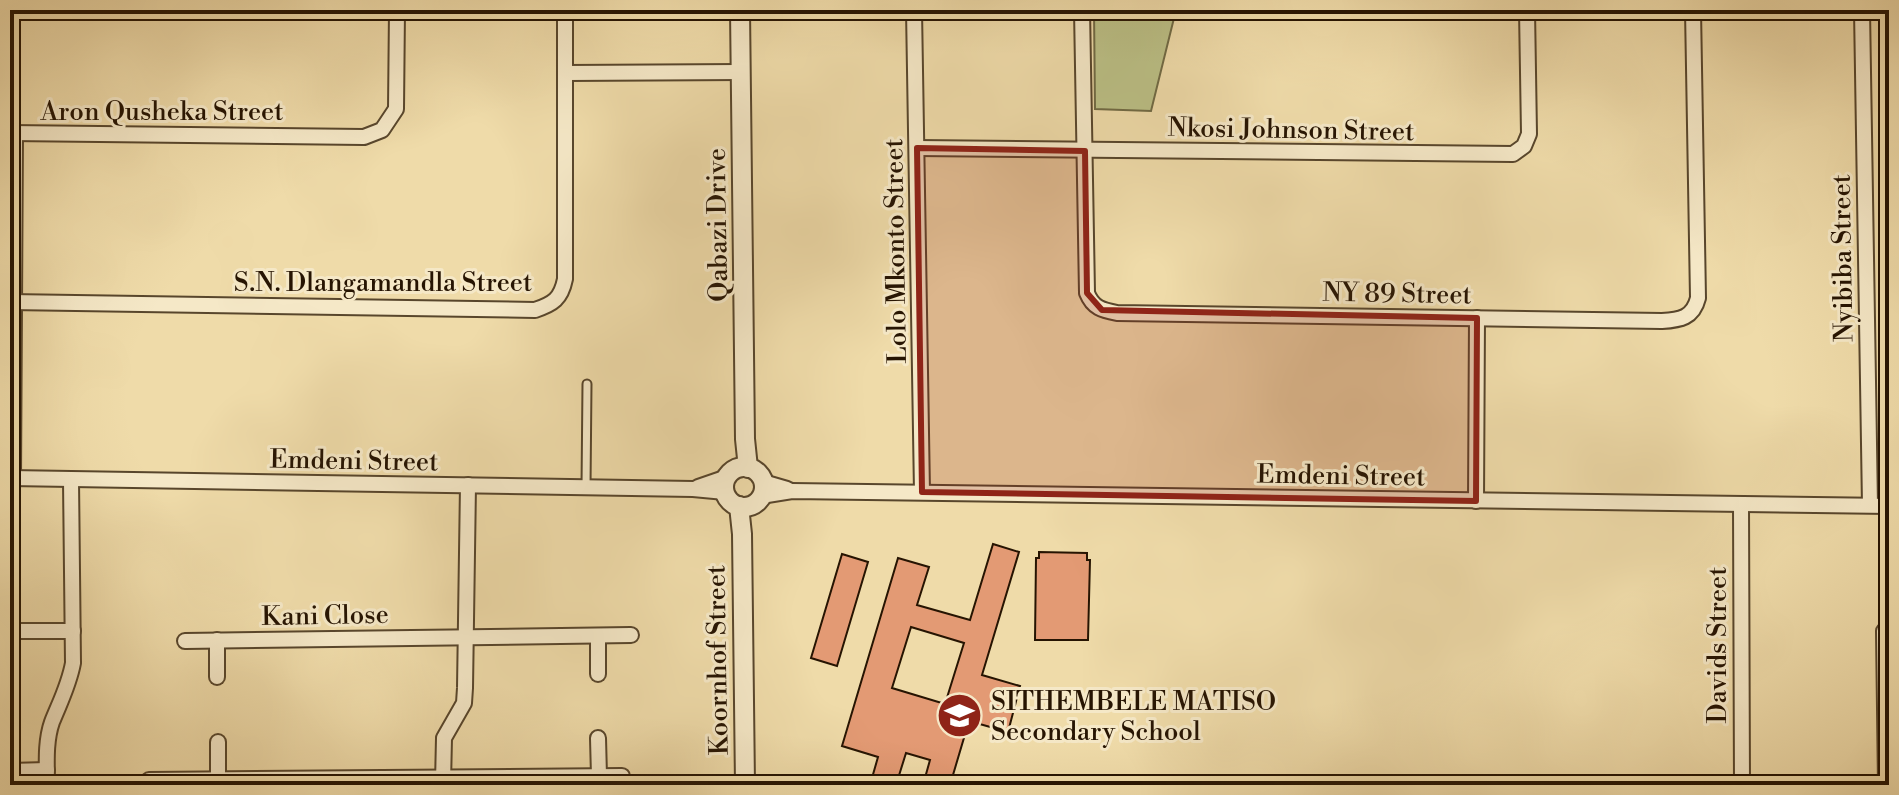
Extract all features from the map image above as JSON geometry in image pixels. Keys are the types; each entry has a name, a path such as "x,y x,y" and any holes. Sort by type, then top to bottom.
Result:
{"street":[{"name":"Aron Qusheka Street","path":"12,478 13,134 364,137 382,130 396,109 397,10"},
{"name":"S.N. Dlangamandla Street","path":"12,302 535,310 548,306 557,301 565,279 565,10"},
{"name":"Qabazi Drive","path":"734,476 745,439 740,10"},
{"name":"Lolo Mkonto Street","path":"914,10 922,492"},
{"name":"NY 89 Street","path":"1082,10 1087,293 1094,306 1117,313 1662,321 1681,320 1693,310 1698,298 1693,10"},
{"name":"Nkosi Johnson Street","path":"917,148 1513,154 1524,146 1529,134 1527,10"},
{"name":"Nyibiba Street","path":"1862,10 1870,505"},
{"path":"566,73 741,72"},
{"path":"1476,501 1477,318"},
{"path":"757,472 753,497 730,501 734,476 757,472"},
{"name":"Emdeni Street","path":"12,478 693,489 734,476"},
{"path":"10,771 47,778 48,738 70,684 73,663 71,480"},
{"path":"443,781 444,738 464,703 468,485"},
{"name":"Emdeni Street","path":"753,497 792,491 922,492 1889,506"},
{"name":"Koornhof Street","path":"745,785 742,534 753,497"},
{"name":"Davids Street","path":"1741,505 1742,785"},
{"path":"10,631 73,631"},
{"path":"1884,631 1887,667 1886,785"},
{"name":"Kani Close","path":"185,641 631,635"},
{"path":"598,636 598,674"},
{"path":"217,640 217,677"},
{"path":"598,738 599,776"},
{"path":"218,742 218,779"},
{"path":"149,780 443,781 622,776"}],"lane":[{"path":"586,487 587,384"}],"highlighted area":[{"path":"917,148 1085,151 1087,293 1102,310 1477,318 1476,501 922,492"}],"green space":[{"path":"1094,10 1176,10 1151,111 1095,109"}],"building":[{"path":"993,544 1019,552 982,675 1020,686 1008,732 969,721 950,785 923,785 930,760 906,753 896,785 870,785 878,757 842,746 898,558 929,567 917,605 970,620","holes":["911,627 964,643 945,704 892,688"]},
{"path":"1039,552 1087,553 1087,560 1090,560 1088,640 1035,640 1036,558 1039,558"},
{"path":"842,554 868,562 837,666 811,658"}],"place":[{"name":"SITHEMBELE MATISO Secondary School","path":"960,716"}]}
